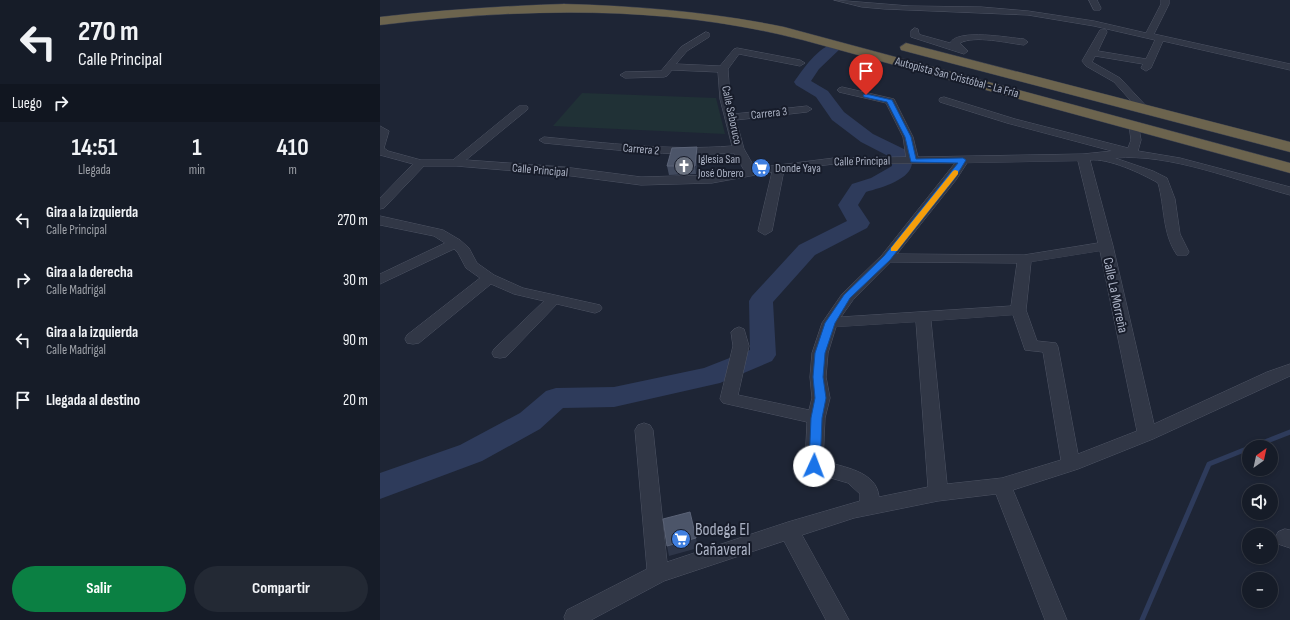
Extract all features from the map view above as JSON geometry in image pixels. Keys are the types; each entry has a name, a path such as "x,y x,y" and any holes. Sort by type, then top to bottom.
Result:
{"highway":[{"path":"380,12 491,0"},
{"path":"651,0 700,4 785,18"},
{"name":"Autopista San Cristóbal - La Fría","path":"380,21 471,11 545,7 615,9 712,18 808,37 1290,168"},
{"name":"Autopista San Cristóbal - La Fría","path":"892,44 962,56 1104,99 1290,147"}],"street":[{"path":"838,0 868,6 890,8 990,10 1028,13 1113,27 1245,59 1290,67"},
{"path":"1093,0 1097,8"},
{"path":"1149,35 1165,4 1165,0"},
{"path":"914,31 914,35 962,56"},
{"path":"1103,32 1093,53 1087,61 1117,80 1130,96 1144,109"},
{"path":"625,75 664,74 672,67 684,49 706,35"},
{"path":"962,56 954,43 958,40 983,38 1024,42"},
{"path":"1093,53 1146,65 1160,38"},
{"name":"Calle Seboruco","path":"752,172 738,149 726,99 723,69 737,51 800,63"},
{"path":"672,67 723,69"},
{"path":"842,90 890,101 908,137 913,161"},
{"path":"1104,99 1130,96"},
{"path":"944,100 1011,121 1132,153 1180,161 1290,191"},
{"path":"456,163 523,108"},
{"name":"Carrera 3","path":"731,117 807,109"},
{"path":"1132,153 1136,140 1134,125"},
{"path":"380,129 384,132 380,146"},
{"name":"Carrera 2","path":"544,140 658,151 696,152 738,149"},
{"name":"Calle Principal","path":"380,150 384,154 421,163 456,163 564,171 641,181 712,179 779,167 834,160 963,160 991,158 1083,157 1132,153"},
{"path":"1101,156 1148,173 1163,182 1169,199 1173,234 1182,252"},
{"name":"Calle La Morreña","path":"1083,157 1106,246 1148,434"},
{"path":"870,507 869,491 854,477 814,466 816,418 820,398 818,377 820,353 830,323 847,297 887,258 952,177 963,160"},
{"path":"380,205 421,163"},
{"path":"765,231 779,167"},
{"path":"380,220 382,222 438,233 455,243 464,251 471,265 489,278 519,291 553,300 595,308"},
{"path":"380,280 455,243"},
{"path":"887,258 1024,259 1106,246"},
{"path":"1024,259 1018,310 1022,317 1031,346 1050,347 1071,464"},
{"path":"413,339 489,278"},
{"path":"500,354 553,300"},
{"path":"830,323 923,318 1018,310"},
{"path":"923,318 938,493"},
{"path":"739,332 741,346 729,399 816,418"},
{"path":"574,619 658,574 788,530 854,510 938,493 1002,486 1071,464 1148,434 1273,376 1290,370"},
{"path":"644,430 658,574"},
{"path":"1002,486 1056,620"},
{"path":"788,530 838,620"}],"shaded area":[{"path":"582,93 716,98 725,134 553,126"}],"building":[{"path":"697,147 695,166 667,166 672,148"},
{"name":"Bodega El Cañaveral","path":"690,512 696,538 667,546 663,519"}],"waterway":[{"path":"380,486 471,453 530,421 556,398 614,397 710,376 763,355 761,301 807,250 859,223 848,205 859,188 878,182 902,169 901,155 867,138 838,116 822,94 802,82 813,66 835,47"},
{"path":"1270,440 1290,432"},
{"path":"1142,620 1209,464 1242,451"}],"slow traffic":[{"path":"894,250 955,172"}],"place":[{"name":"Iglesia San José Obrero","path":"684,166"},
{"name":"Donde Yaya","path":"761,168"},
{"name":"Bodega El Cañaveral","path":"681,539"}],"route":[{"path":"814,466 816,418 820,398 818,377 820,353 830,323 847,297 887,258 952,177 963,160 913,161 908,137 890,101 866,95"}]}
